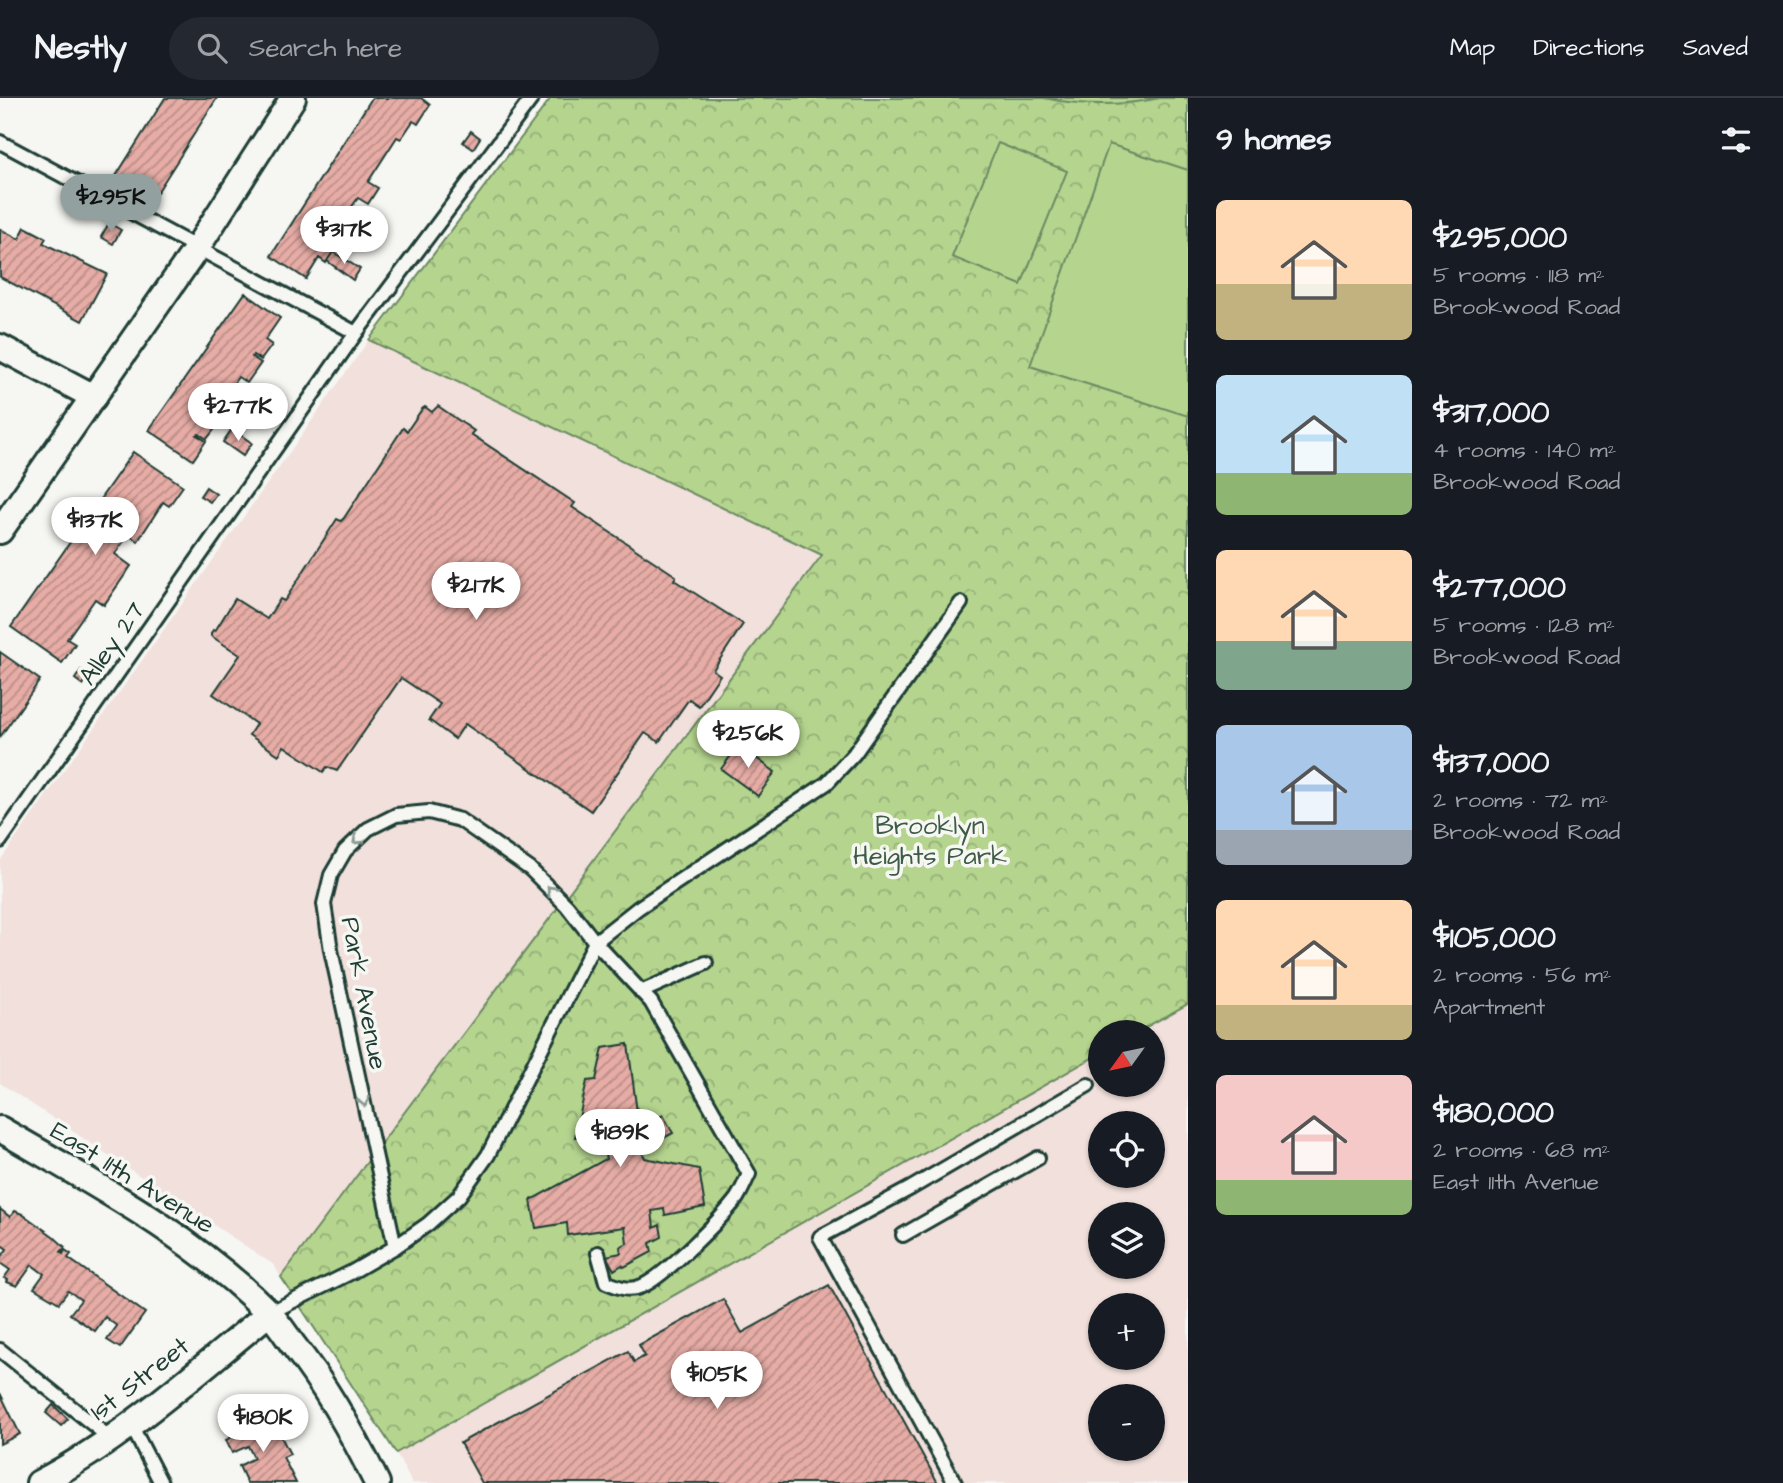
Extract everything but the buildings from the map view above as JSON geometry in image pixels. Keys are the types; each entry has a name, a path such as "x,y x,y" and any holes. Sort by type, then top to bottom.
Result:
{"street":[{"path":"0,531 197,248 293,98"},
{"path":"0,347 94,397"},
{"name":"East 11th Avenue","path":"0,1129 144,1212 203,1256 270,1313 318,1376 348,1425 377,1483"},
{"name":"1st Street","path":"40,1483 110,1438 270,1313"}],"lane":[{"name":"Alley 27","path":"0,842 356,333 532,98"},
{"path":"0,142 356,333"},
{"path":"270,1313 395,1247 428,1224 459,1196 488,1155 595,942 638,908 827,783 854,754 961,603"},
{"name":"Park Avenue","path":"395,1247 331,950 324,904 331,875 345,851 368,829 396,815 429,812 460,820 530,869 567,906 595,942 650,1002 749,1174 739,1195 725,1214 674,1262 642,1286 623,1289 606,1282 598,1253"},
{"path":"641,992 706,963"},
{"path":"955,1483 820,1237 911,1188 1088,1085"},
{"path":"903,1236 1038,1158"},
{"path":"0,1350 110,1438"},
{"path":"130,1423 161,1483"}],"shaded area":[{"path":"369,340 822,555 281,1277 274,1265 0,1083 0,861"},
{"path":"1188,1005 1188,1483 412,1483 396,1453 1088,1060 1088,1097 1166,1097 1166,1020 1160,1020"}],"green space":[{"name":"Brooklyn Heights Park","path":"551,98 1188,98 1188,1004 1159,1020 1088,1020 1088,1060 396,1453 281,1277 822,555 369,340"},
{"path":"1044,98 1160,98 1102,104"},
{"path":"998,143 1067,171 1021,285 952,257"},
{"path":"1109,144 1188,170 1188,416 1030,366"}]}
